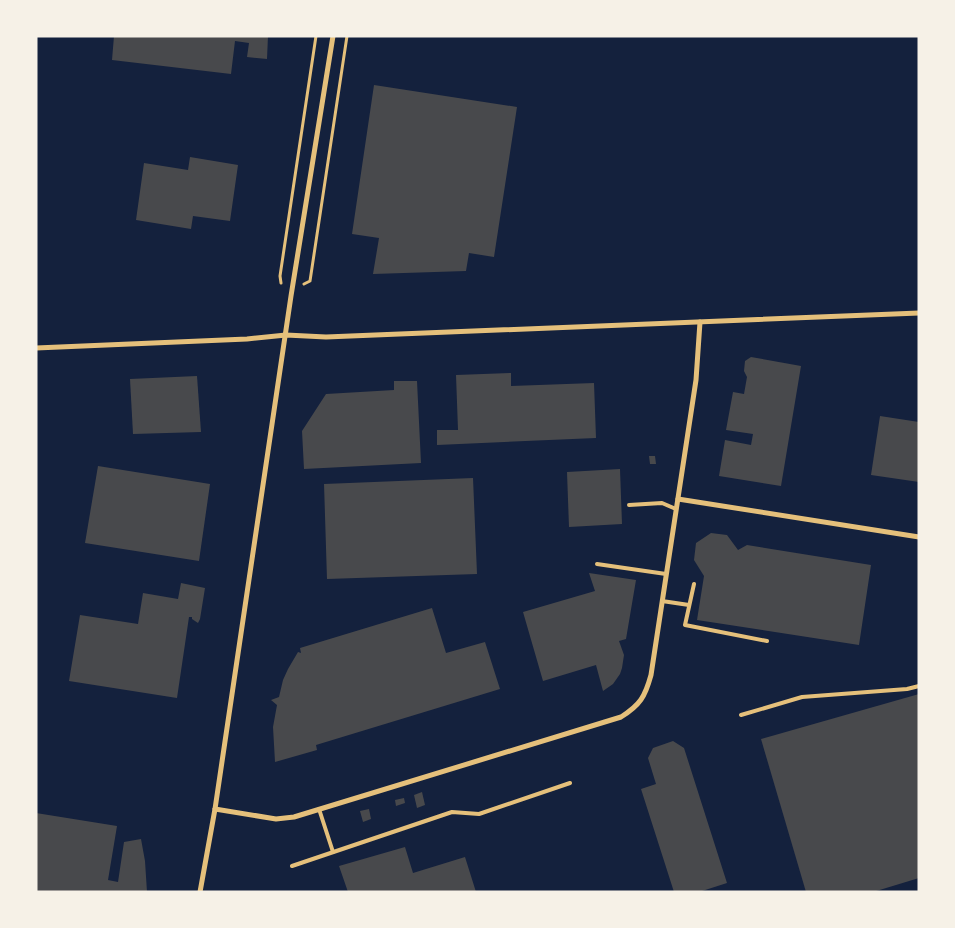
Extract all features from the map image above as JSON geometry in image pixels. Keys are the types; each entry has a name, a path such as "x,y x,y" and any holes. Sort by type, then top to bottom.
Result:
{"street":[{"path":"200,892 215,809 333,36"},
{"path":"36,348 247,339 286,334 326,337 919,312"},
{"path":"215,809 276,819 294,818 621,717 640,703 651,675 696,380 700,322"},
{"path":"678,499 919,537"}],"lane":[{"path":"629,505 662,504 676,509"},
{"path":"597,564 666,574"},
{"path":"694,584 685,625 766,642"},
{"path":"662,601 689,605"},
{"path":"742,715 802,696 907,690 919,686"},
{"path":"292,866 452,812 479,814 570,783"},
{"path":"319,809 333,852"}],"path":[{"path":"280,276 316,36"},
{"path":"310,281 347,36"}],"building":[{"path":"114,36 268,36 267,59 247,57 249,43 235,41 231,74 112,60"},
{"path":"374,85 517,107 494,257 469,253 466,271 373,274 379,238 352,234"},
{"path":"190,157 238,165 230,221 193,216 191,229 136,220 144,163 188,170"},
{"path":"751,357 801,366 781,486 719,476 725,440 751,445 753,434 726,430 733,392 744,394 747,377 744,371 745,361"},
{"path":"511,373 511,386 594,383 596,438 437,445 437,430 458,430 456,375"},
{"path":"197,376 201,432 133,434 130,379"},
{"path":"394,381 417,381 421,463 304,469 302,431 326,394 394,390"},
{"path":"880,416 919,422 919,482 871,475"},
{"path":"649,456 655,456 656,464 650,464"},
{"path":"98,466 210,484 199,561 85,543"},
{"path":"620,469 622,524 569,527 567,472"},
{"path":"473,478 477,574 327,579 324,484"},
{"path":"711,533 727,535 738,550 747,545 871,565 859,645 697,620 704,576 694,560 696,543"},
{"path":"589,573 636,580 626,639 619,641 624,655 622,668 613,684 603,691 596,665 543,681 523,612 595,591"},
{"path":"181,583 205,588 198,623 192,617 189,617 177,698 69,681 80,615 138,624 143,593 178,599"},
{"path":"432,608 446,653 485,642 500,689 316,745 317,750 275,762 273,727 277,705 271,700 279,697 283,680 298,652 301,653 300,648"},
{"path":"919,694 919,878 873,892 806,892 761,739"},
{"path":"673,741 684,748 727,883 699,892 674,892 641,789 656,784 648,758 653,748"},
{"path":"422,792 425,805 417,808 414,795"},
{"path":"404,798 405,803 396,806 395,800"},
{"path":"369,809 371,819 363,822 360,811"},
{"path":"36,813 117,826 108,880 118,882 124,842 141,839 147,892 36,892"},
{"path":"405,847 413,873 465,857 476,892 348,892 339,866"}]}
